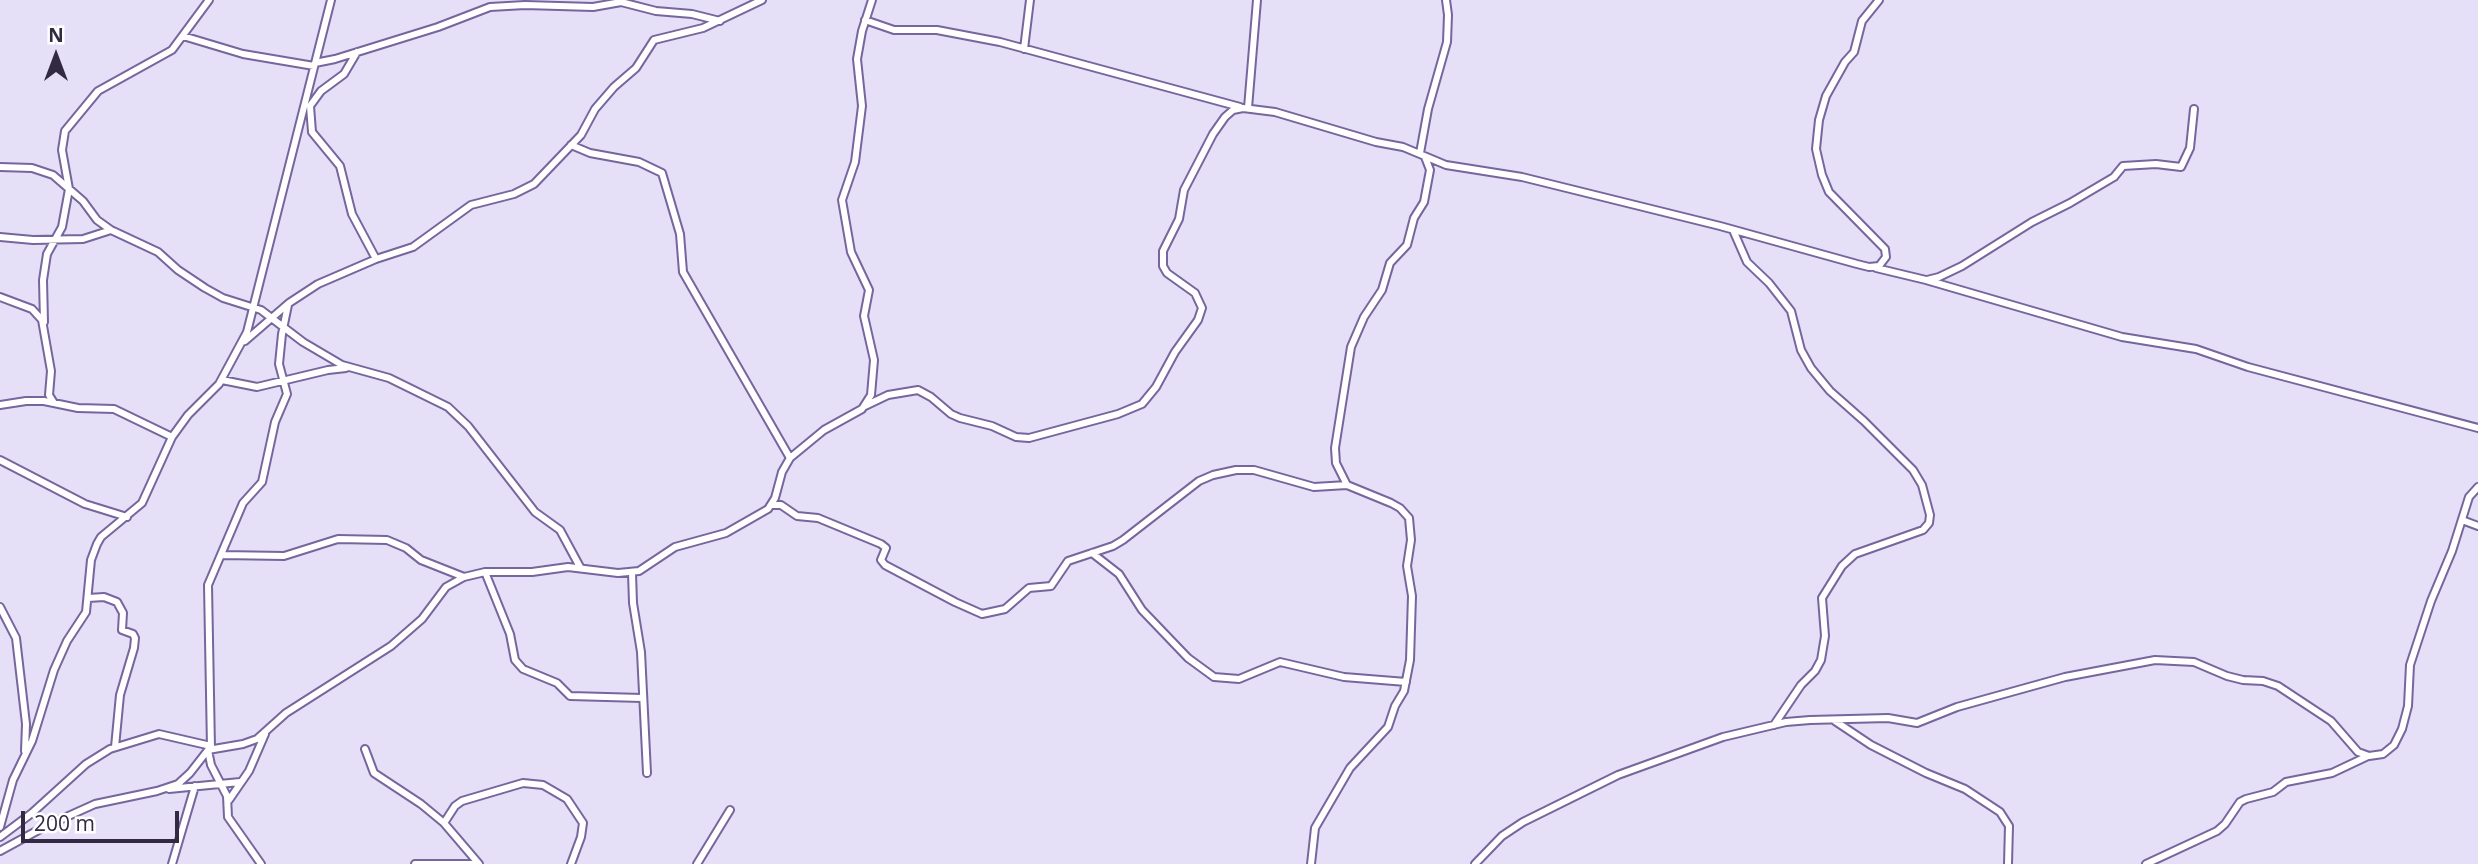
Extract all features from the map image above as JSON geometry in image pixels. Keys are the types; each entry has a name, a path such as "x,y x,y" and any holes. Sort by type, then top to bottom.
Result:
{"street":[{"path":"44,322 43,281 47,254 64,219 69,188 62,139 69,125 98,91 141,65 165,55 183,36 209,0"},
{"path":"0,827 13,780 38,723 54,670 67,642 86,612 91,560 97,544 101,537 142,503 172,437 188,415 222,380 243,342 255,307 331,0"},
{"path":"243,342 289,303 318,284 417,245 471,205 526,189 541,177 584,131 595,109 636,68 654,40 693,31 761,0"},
{"path":"865,406 871,395 874,369 872,348 864,322 869,290 851,252 842,200 853,172 857,152 862,106 857,59 872,0"},
{"path":"1024,48 1030,0"},
{"path":"1247,108 1257,0"},
{"path":"1347,485 1336,463 1335,448 1351,347 1364,317 1382,290 1390,263 1407,245 1414,218 1424,202 1430,170 1421,153 1428,109 1447,42 1446,0"},
{"path":"1871,267 1884,263 1885,249 1829,192 1816,149 1819,120 1826,96 1842,66 1854,52 1862,21 1879,0"},
{"path":"183,36 243,54 315,64 438,27 482,9 499,6 593,7 621,2 656,11 692,14 719,20"},
{"path":"865,20 894,30 937,30 1024,48 1247,108 1275,112 1421,153 1446,165 1521,177 1733,230 1926,280 2122,337 2196,349 2248,367 2478,428"},
{"path":"304,113 321,91 344,74 357,52"},
{"path":"310,106 312,132 340,166 352,214 376,259"},
{"path":"0,837 32,813 86,764 115,747 159,734 210,748 251,742 286,713 391,646 422,618 446,587 464,577 485,572 532,572 580,566 632,573 645,569 675,547 726,533 772,505 782,472 790,458 824,430 888,396 918,390 960,418 992,426 1016,437 1029,438 1118,414 1142,404 1156,387 1175,352 1198,320 1202,308 1195,293 1163,266 1163,251 1179,219 1184,190 1224,117 1233,110 1247,108"},
{"path":"1926,280 1939,278 1962,266 2027,225 2114,177 2123,166 2183,166 2190,148 2194,109"},
{"path":"571,145 590,153 639,162 663,173 680,234 683,272 790,458"},
{"path":"0,167 44,171 53,175 69,188 97,220 111,230 158,252 178,270 205,288 223,298 255,307 273,317 303,341 349,368 389,378 453,410 506,471 535,512 560,530 580,566"},
{"path":"0,237 55,240 90,237 111,230"},
{"path":"1733,230 1746,262 1791,311 1801,350 1811,368 1830,391 1913,470 1922,485 1930,515 1928,525 1918,533 1855,554 1842,566 1822,598 1825,636 1821,660 1774,725"},
{"path":"0,297 32,309 42,320 51,371 49,395 54,402"},
{"path":"261,864 229,819 228,802 211,765 208,585 243,503 262,482 275,422 287,394 279,364 289,303"},
{"path":"222,380 257,387 328,370 349,368"},
{"path":"0,405 26,401 54,402 78,408 114,409 123,411 172,437"},
{"path":"0,460 85,504 127,517"},
{"path":"772,505 781,505 797,516 818,518 878,542 886,548 881,560 886,565 982,614 1004,609 1029,588 1051,586 1068,561 1123,540 1199,481 1227,471 1265,472 1314,487 1347,485 1400,508 1409,518 1411,540 1407,566 1412,609 1410,660 1406,682 1388,727 1350,768 1315,828 1311,864"},
{"path":"2146,864 2217,831 2230,818 2240,802 2246,799 2273,792 2286,782 2332,773 2389,750 2402,729 2408,706 2410,665 2431,601 2452,551 2469,497 2478,487"},
{"path":"2462,520 2478,526"},
{"path":"222,555 284,556 338,538 387,540 406,548 421,560 464,577"},
{"path":"1091,553 1119,574 1142,610 1188,658 1214,677 1240,679 1280,662 1343,677 1406,682"},
{"path":"485,572 510,634 515,660 523,669 556,683 570,696 642,698"},
{"path":"632,573 641,652 647,773"},
{"path":"88,598 104,597 117,603 123,614 122,631 131,633 135,638 135,648 120,695 115,747"},
{"path":"0,607 16,638 26,724 24,758"},
{"path":"1475,864 1491,845 1512,828 1604,782 1713,740 1798,721 1888,718 1917,723 1957,707 2065,677 2155,660 2184,660 2227,676 2278,686 2330,721 2358,752 2369,756"},
{"path":"1834,719 1871,744 1926,773 1965,789 2000,812 2009,826 2008,864"},
{"path":"228,802 256,758 266,731"},
{"path":"157,791 183,780 210,748"},
{"path":"365,750 374,773 444,823 478,864"},
{"path":"0,851 21,838 95,804 157,791 240,782"},
{"path":"444,823 455,806 462,802 523,783 543,785 567,799 583,823 571,864"},
{"path":"172,864 195,786"},
{"path":"697,864 730,810"},
{"path":"415,864 478,864"}]}
